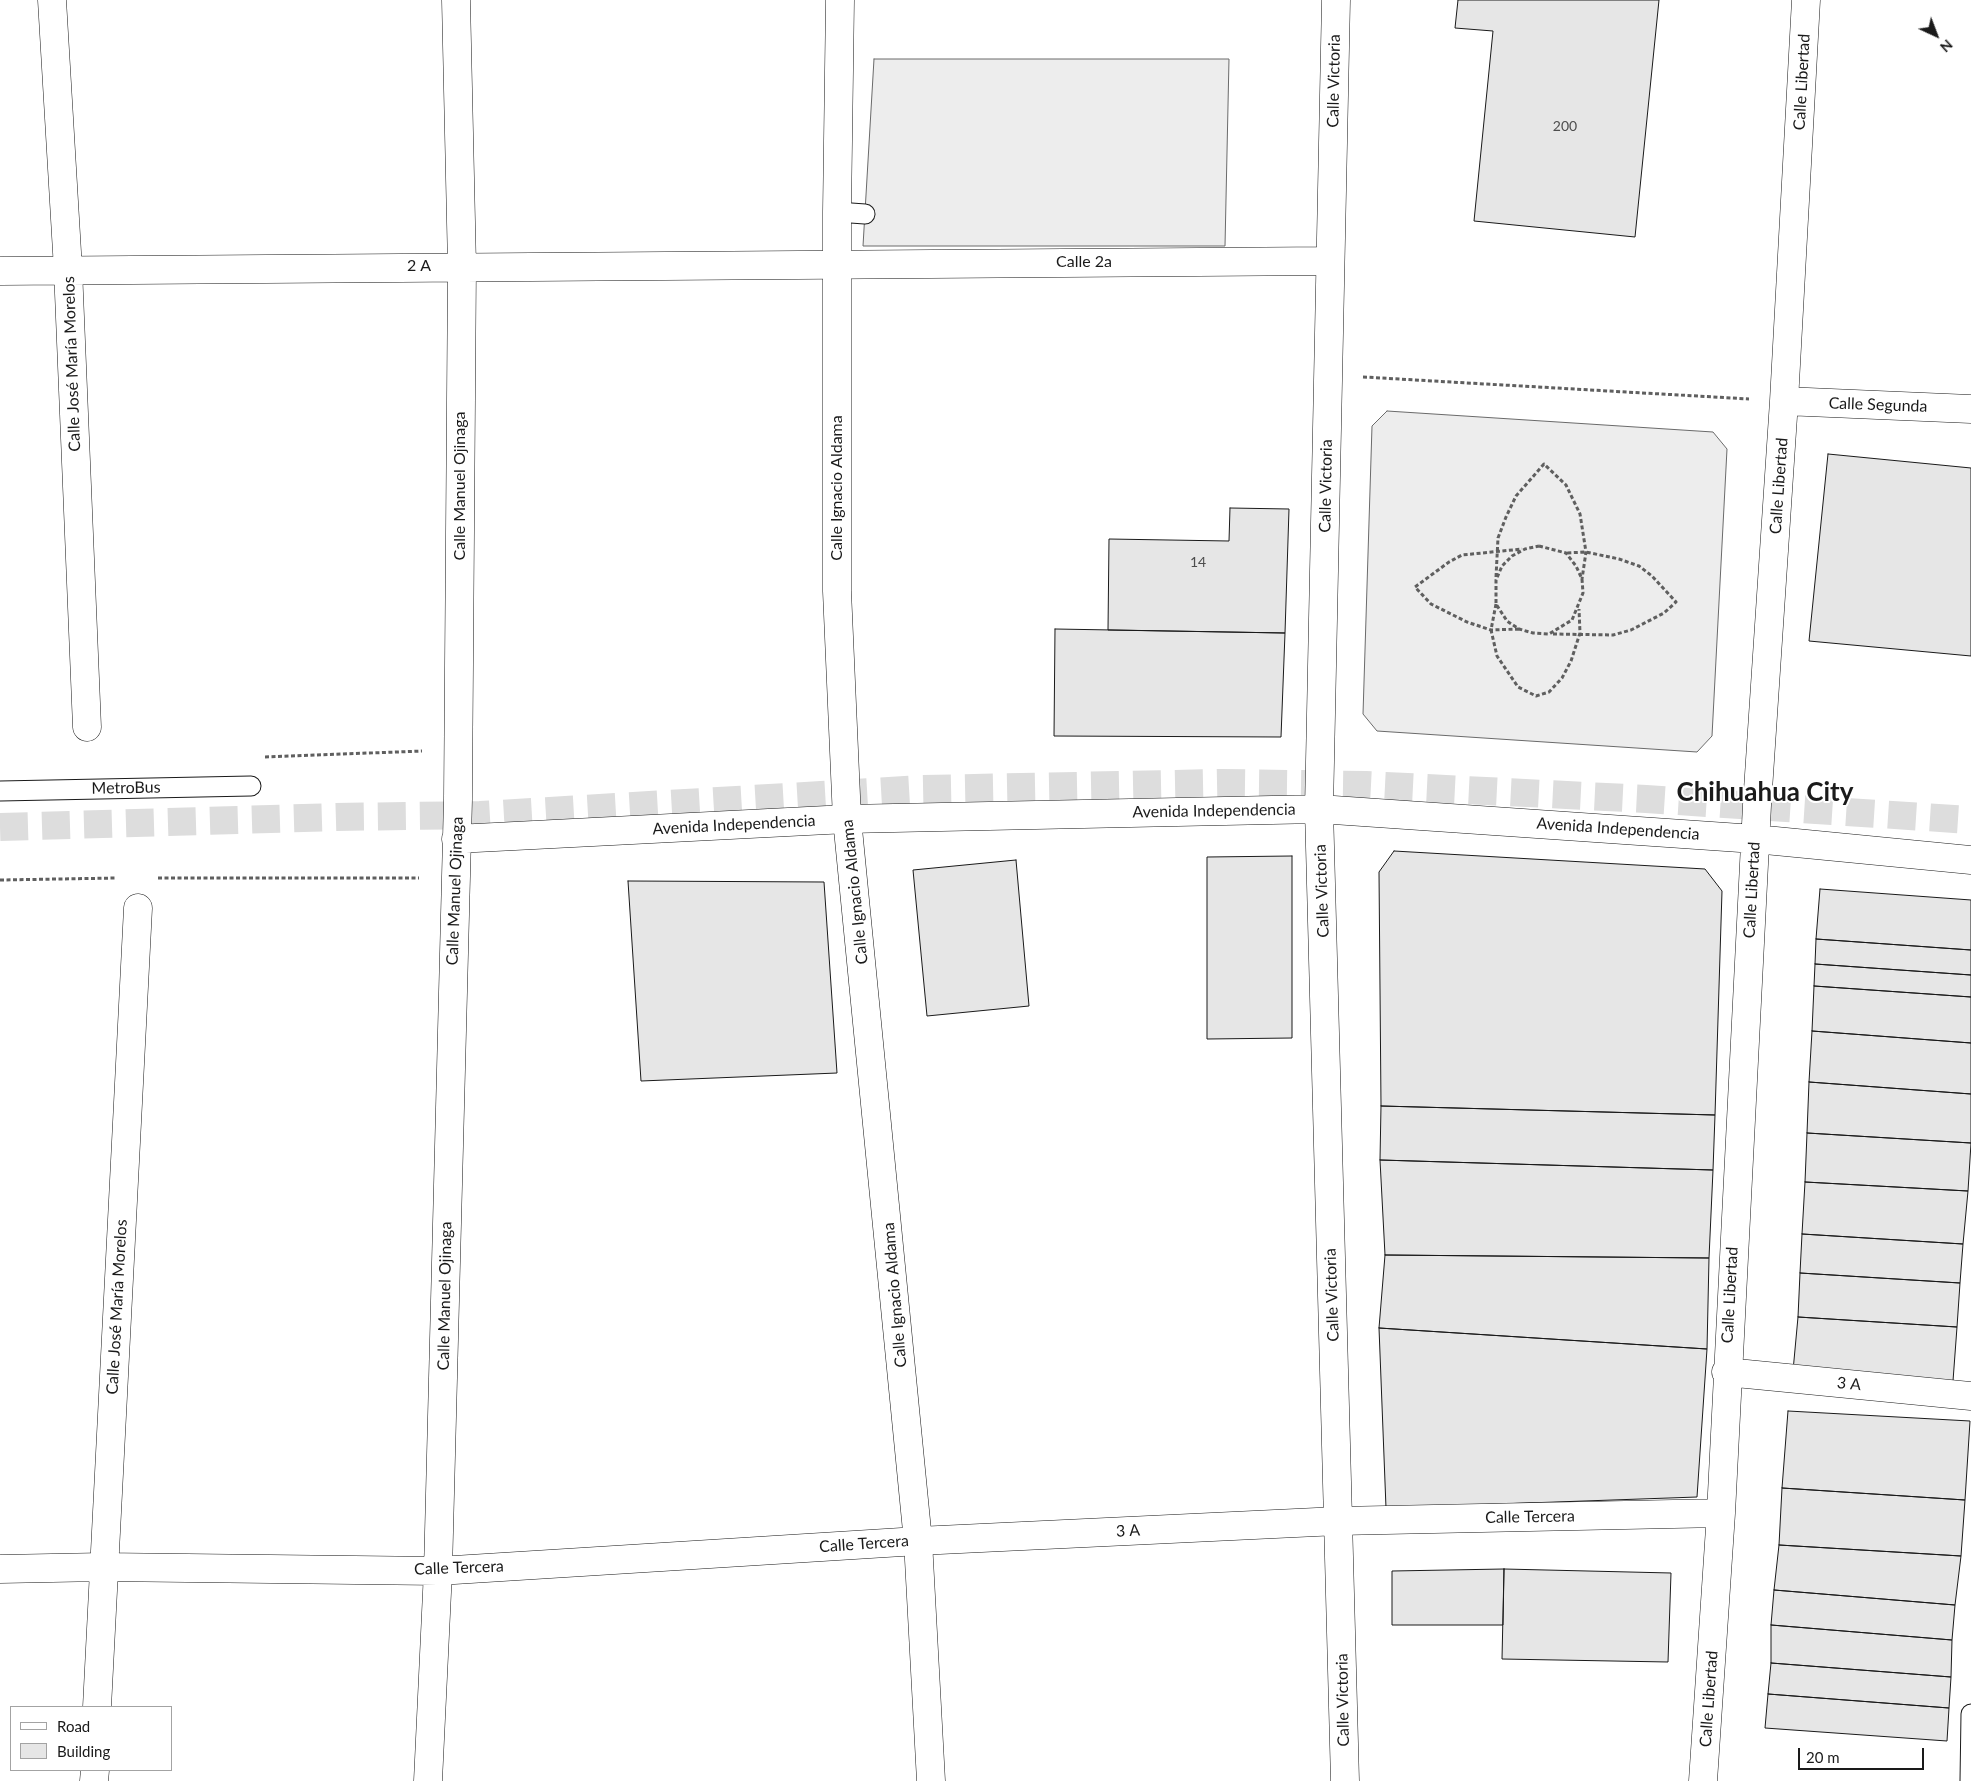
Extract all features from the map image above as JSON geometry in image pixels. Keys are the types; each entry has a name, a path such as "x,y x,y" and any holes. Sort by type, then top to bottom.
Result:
{"street":[{"name":"Calle José María Morelos","path":"52,0 68,269 87,727"},
{"name":"Calle Manuel Ojinaga","path":"428,1781 438,1571 458,799 462,266 456,0"},
{"name":"Calle Ignacio Aldama","path":"840,0 837,212 837,591 847,819 918,1541 931,1781"},
{"name":"Calle Victoria","path":"1336,0 1320,809 1345,1781"},
{"name":"Calle Libertad","path":"1703,1781 1721,1513 1726,1372 1755,839 1784,402 1806,0"},
{"name":"Calle 2a","path":"837,264 1162,253 1330,261"},
{"name":"2 A","path":"0,271 837,264"},
{"name":"Calle Segunda","path":"1784,402 1971,409"},
{"name":"Avenida Independencia","path":"456,839 847,819 1320,809 1755,839 1971,860"},
{"name":"Calle José María Morelos","path":"97,1706 138,908"},
{"name":"3 A","path":"1726,1372 1971,1396"},
{"name":"Calle Tercera","path":"1338,1521 1721,1513"},
{"name":"3 A","path":"918,1541 1338,1521"},
{"name":"Calle Tercera","path":"0,1569 103,1567 438,1571 918,1541"}],"lane":[{"path":"837,212 865,214"},
{"name":"MetroBus","path":"0,790 251,786"},
{"path":"1970,1781 1971,1714"}],"path":[{"path":"1328,375 1784,402"},
{"path":"1550,634 1572,620 1579,607 1583,593 1582,579 1586,552 1580,514 1574,500 1566,486 1544,464 1516,496 1498,538 1498,551 1496,554 1496,604 1491,630 1497,656 1518,687 1536,696 1549,692 1562,678 1571,661 1580,633 1579,607"},
{"path":"1539,546 1566,553 1586,552 1619,559 1639,566 1652,576 1676,602 1664,614 1631,630 1613,634 1550,634 1533,633 1519,629 1491,630 1440,610 1416,587 1449,562 1462,556 1525,549 1539,546"},
{"path":"1496,580 1502,566 1512,556 1525,549"},
{"path":"1566,553 1576,566 1582,579"},
{"path":"1496,604 1507,620 1519,629"},
{"path":"0,880 120,878"},
{"path":"150,878 455,878"}],"shaded area":[{"path":"874,59 1229,59 1225,246 863,246"},
{"path":"1387,411 1713,432 1727,449 1712,736 1697,752 1377,731 1363,714 1372,426"}],"building":[{"path":"1458,0 1659,0 1635,237 1474,221 1493,31 1455,28"},
{"path":"1828,454 1971,468 1971,656 1809,641"},
{"path":"1230,508 1289,509 1285,633 1108,630 1109,539 1229,541"},
{"path":"1055,629 1285,633 1281,737 1054,736"},
{"path":"1394,851 1705,869 1722,891 1715,1115 1381,1106 1379,872"},
{"path":"1292,856 1292,1038 1207,1039 1207,857"},
{"path":"1016,860 1029,1006 927,1016 913,870"},
{"path":"628,881 824,882 837,1073 641,1081"},
{"path":"1820,889 1971,900 1971,950 1816,939"},
{"path":"1816,939 1971,950 1971,975 1815,964"},
{"path":"1815,964 1971,975 1971,997 1814,986"},
{"path":"1814,986 1971,997 1971,1043 1812,1031"},
{"path":"1812,1031 1971,1043 1971,1094 1809,1082"},
{"path":"1809,1082 1971,1094 1971,1143 1807,1133"},
{"path":"1381,1106 1715,1115 1713,1170 1380,1160"},
{"path":"1807,1133 1971,1143 1968,1191 1805,1182"},
{"path":"1380,1160 1713,1170 1709,1258 1385,1255"},
{"path":"1805,1182 1968,1191 1963,1244 1802,1234"},
{"path":"1802,1234 1963,1244 1960,1283 1800,1273"},
{"path":"1385,1255 1709,1258 1707,1349 1379,1328"},
{"path":"1800,1273 1960,1283 1957,1327 1798,1317"},
{"path":"1798,1317 1957,1327 1953,1381 1793,1371"},
{"path":"1379,1328 1707,1349 1697,1497 1386,1508"},
{"path":"1788,1411 1970,1421 1965,1500 1782,1488"},
{"path":"1782,1488 1965,1500 1961,1556 1779,1545"},
{"path":"1779,1545 1961,1556 1955,1605 1774,1590"},
{"path":"1504,1569 1503,1625 1392,1625 1392,1571"},
{"path":"1504,1569 1671,1573 1668,1662 1502,1659"},
{"path":"1774,1590 1955,1605 1952,1640 1771,1625"},
{"path":"1771,1625 1952,1640 1951,1677 1771,1663"},
{"path":"1771,1663 1951,1677 1949,1708 1768,1694"},
{"path":"1768,1694 1949,1708 1947,1741 1765,1728"}],"tunnel":[{"path":"0,827 336,817 480,815 923,789 1221,783 1366,785 1646,799 1971,820"}],"district":[{"name":"Chihuahua City","path":"1765,793"}]}
